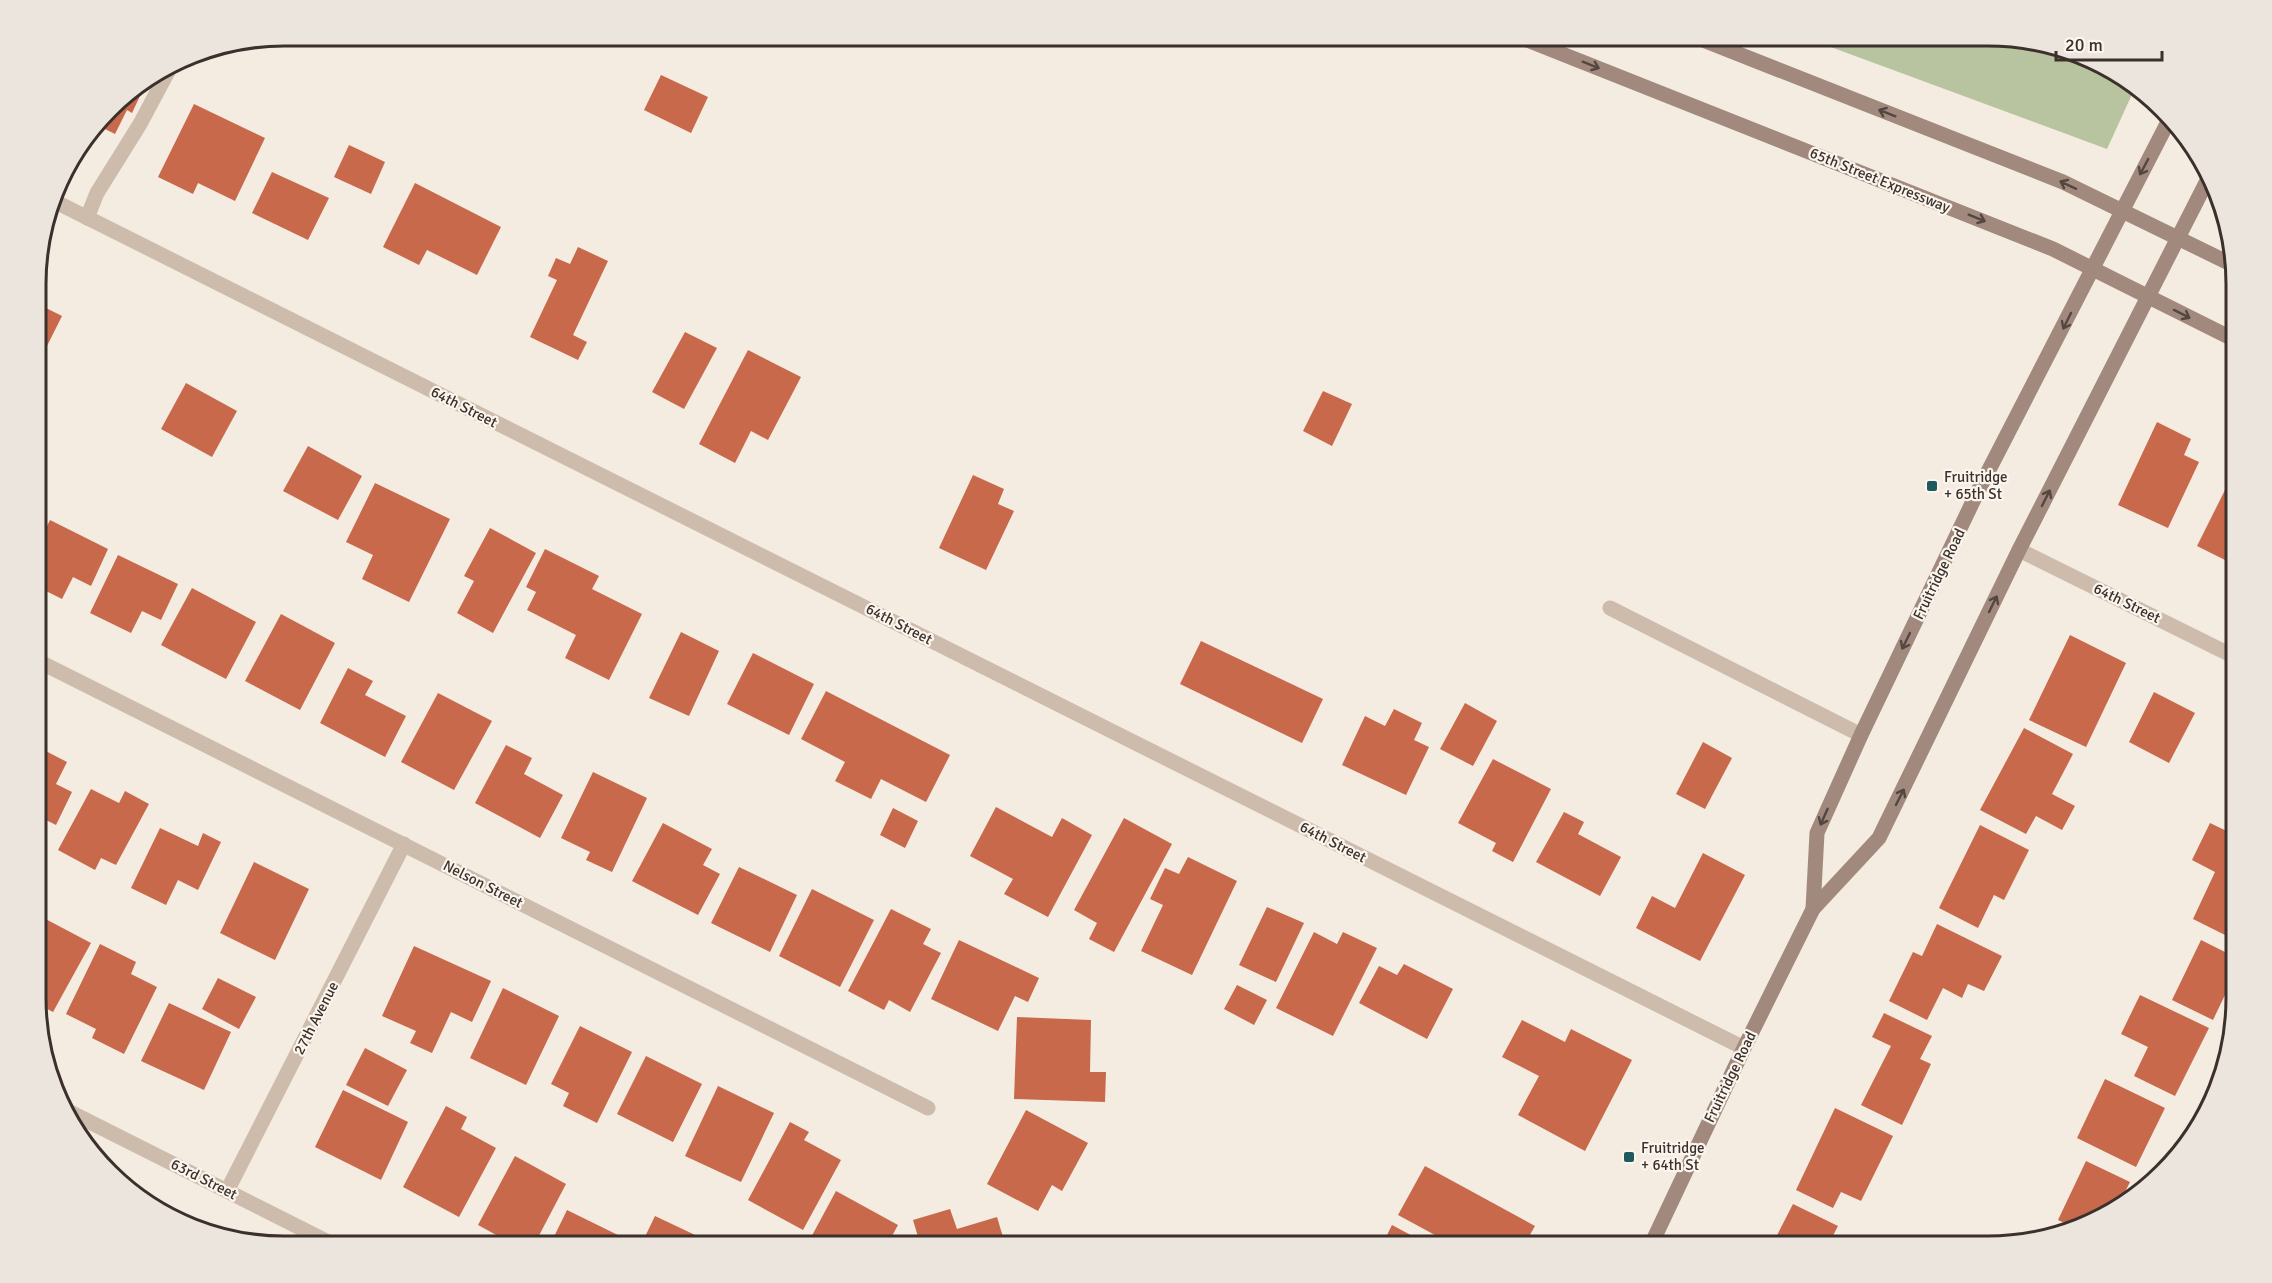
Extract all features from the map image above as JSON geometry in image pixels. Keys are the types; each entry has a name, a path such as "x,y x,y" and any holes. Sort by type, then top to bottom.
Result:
{"main road":[{"name":"65th Street Expressway","path":"1542,46 2053,249 2226,335"},
{"path":"1718,46 2063,183 2224,260"},
{"name":"Fruitridge Road","path":"1813,909 1817,833 1861,735 1977,493 2165,127"},
{"name":"Fruitridge Road","path":"1655,1237 1813,909 1879,838 2019,550 2204,186"}],"street":[{"path":"87,218 97,193 134,134 164,79"},
{"name":"64th Street","path":"60,204 1744,1048"},
{"name":"64th Street","path":"2019,550 2226,653"},
{"path":"1610,608 1861,735"},
{"name":"Nelson Street","path":"46,665 928,1108"},
{"name":"27th Avenue","path":"227,1191 404,844"},
{"name":"63rd Street","path":"76,1115 319,1237"}],"green space":[{"path":"1828,46 1988,46 2034,51 2064,59 2106,78 2131,96 2107,149"}],"building":[{"path":"661,75 708,97 691,133 644,110"},
{"path":"140,96 132,113 127,110 115,134 105,129 116,116"},
{"path":"194,104 265,138 235,201 198,183 193,194 158,177"},
{"path":"349,145 385,162 371,194 334,177"},
{"path":"272,172 329,198 308,240 252,213"},
{"path":"415,183 501,227 477,275 427,250 419,265 383,247"},
{"path":"578,247 608,261 573,335 587,342 578,360 530,337 557,280 548,276 556,258 570,264"},
{"path":"46,308 62,316 46,348"},
{"path":"685,332 717,348 684,409 652,392"},
{"path":"748,350 801,377 768,440 751,431 735,463 699,444"},
{"path":"186,383 237,411 212,457 161,429"},
{"path":"1323,391 1352,404 1332,446 1303,431"},
{"path":"2157,422 2191,439 2184,455 2199,462 2168,528 2118,505"},
{"path":"308,446 362,476 338,520 283,491"},
{"path":"973,475 1004,489 998,504 1014,511 986,570 939,548"},
{"path":"375,483 450,519 409,602 362,579 373,555 346,542"},
{"path":"2226,488 2226,560 2197,546"},
{"path":"50,520 108,549 91,586 73,577 62,599 46,591 46,528"},
{"path":"490,528 536,553 493,633 457,613 474,581 464,576"},
{"path":"545,549 599,576 592,589 642,614 609,680 565,658 576,635 527,610 536,592 526,587"},
{"path":"118,555 178,584 161,620 142,611 131,633 90,613"},
{"path":"192,588 256,622 226,679 161,645"},
{"path":"281,614 335,643 300,710 245,681"},
{"path":"681,632 719,651 689,716 649,698"},
{"path":"2070,635 2126,663 2086,747 2029,720"},
{"path":"1201,641 1323,699 1302,743 1180,684"},
{"path":"753,653 814,684 789,735 727,704"},
{"path":"348,668 373,681 365,695 406,716 385,757 320,723"},
{"path":"826,691 950,755 926,802 881,779 871,799 835,781 845,762 801,739"},
{"path":"2154,692 2195,713 2169,763 2129,742"},
{"path":"438,693 492,721 454,790 401,762"},
{"path":"1465,703 1497,721 1473,766 1440,749"},
{"path":"1394,709 1422,723 1414,740 1429,747 1406,795 1342,765 1365,716 1385,726"},
{"path":"2024,728 2073,754 2052,794 2075,806 2062,830 2036,816 2026,834 1980,810"},
{"path":"1703,742 1732,758 1705,809 1676,794"},
{"path":"506,745 532,758 524,774 563,795 540,838 475,803"},
{"path":"46,751 67,762 56,784 72,792 56,825 46,820"},
{"path":"1493,759 1551,789 1513,862 1492,851 1496,843 1458,823"},
{"path":"593,772 647,798 612,872 586,860 590,852 561,838"},
{"path":"91,789 119,803 125,791 149,804 116,865 101,858 95,870 58,850"},
{"path":"996,807 1052,837 1062,818 1092,835 1048,917 1004,894 1013,879 970,856"},
{"path":"893,808 918,821 905,848 880,835"},
{"path":"1564,812 1584,822 1578,834 1621,857 1600,896 1536,862"},
{"path":"1124,818 1172,844 1114,952 1089,939 1097,923 1074,910"},
{"path":"663,823 712,849 703,865 720,874 698,915 632,881"},
{"path":"2210,823 2226,831 2226,936 2193,919 2215,872 2192,860"},
{"path":"1980,825 2029,850 2004,900 1994,895 1978,928 1939,908"},
{"path":"160,828 198,846 203,833 221,842 198,890 178,880 166,905 131,888"},
{"path":"1703,853 1745,875 1700,961 1636,928 1652,896 1675,908"},
{"path":"1188,857 1237,881 1192,975 1141,951 1163,905 1150,899 1165,868 1179,874"},
{"path":"254,862 309,889 275,960 220,933"},
{"path":"739,867 797,895 770,952 711,923"},
{"path":"812,889 874,920 840,987 779,956"},
{"path":"1267,907 1304,923 1276,982 1239,965"},
{"path":"891,909 931,929 923,944 941,953 910,1012 889,1000 884,1010 848,991"},
{"path":"46,919 91,943 53,1012 47,1009"},
{"path":"1937,924 2002,956 1984,991 1968,984 1962,998 1943,988 1927,1020 1889,1001 1913,952 1922,956"},
{"path":"1314,932 1337,944 1343,932 1377,948 1333,1036 1276,1008"},
{"path":"959,940 1039,978 1028,1002 1015,996 998,1031 931,999"},
{"path":"2201,940 2226,952 2226,993 2213,1020 2172,1000"},
{"path":"100,944 136,962 131,974 157,987 124,1054 92,1038 96,1029 66,1014"},
{"path":"414,946 491,981 472,1022 451,1012 432,1053 410,1043 416,1031 382,1016"},
{"path":"1404,964 1453,989 1427,1039 1359,1003 1379,966 1397,975"},
{"path":"218,978 256,997 239,1029 202,1009"},
{"path":"1237,985 1267,1000 1254,1025 1224,1009"},
{"path":"503,988 559,1016 526,1085 470,1058"},
{"path":"2140,995 2209,1028 2175,1096 2134,1076 2148,1047 2121,1034"},
{"path":"169,1003 231,1032 204,1090 141,1061"},
{"path":"1884,1013 1932,1036 1920,1059 1931,1064 1902,1125 1861,1105 1891,1046 1872,1037"},
{"path":"1017,1017 1091,1020 1090,1072 1106,1072 1105,1102 1014,1099"},
{"path":"1522,1020 1565,1042 1571,1029 1632,1060 1585,1151 1518,1115 1539,1076 1502,1057"},
{"path":"580,1026 632,1052 597,1123 563,1106 569,1093 551,1084"},
{"path":"365,1048 407,1070 388,1106 346,1085"},
{"path":"646,1056 702,1084 673,1142 617,1114"},
{"path":"2105,1079 2165,1108 2136,1167 2077,1138"},
{"path":"718,1086 774,1113 741,1182 685,1156"},
{"path":"343,1090 408,1122 381,1180 315,1147"},
{"path":"446,1106 467,1117 461,1129 496,1148 459,1217 403,1187"},
{"path":"1835,1108 1893,1136 1861,1201 1841,1192 1833,1208 1796,1190"},
{"path":"1026,1110 1088,1143 1062,1191 1052,1185 1038,1211 987,1184"},
{"path":"790,1122 809,1132 804,1140 841,1160 803,1230 748,1200"},
{"path":"515,1156 566,1184 538,1237 500,1237 478,1225"},
{"path":"2086,1161 2130,1182 2125,1192 2093,1212 2065,1223 2058,1220"},
{"path":"1425,1166 1535,1226 1529,1237 1439,1237 1398,1215"},
{"path":"836,1191 898,1225 891,1237 811,1237"},
{"path":"1793,1204 1838,1226 1832,1237 1776,1237"},
{"path":"950,1209 957,1229 997,1217 1003,1237 918,1237 913,1220"},
{"path":"567,1210 622,1237 554,1237"},
{"path":"655,1216 699,1237 645,1237"},
{"path":"1392,1225 1414,1237 1386,1237"}],"place":[{"name":"Fruitridge + 65th St","path":"1932,486"},
{"name":"Fruitridge + 64th St","path":"1629,1157"}]}
